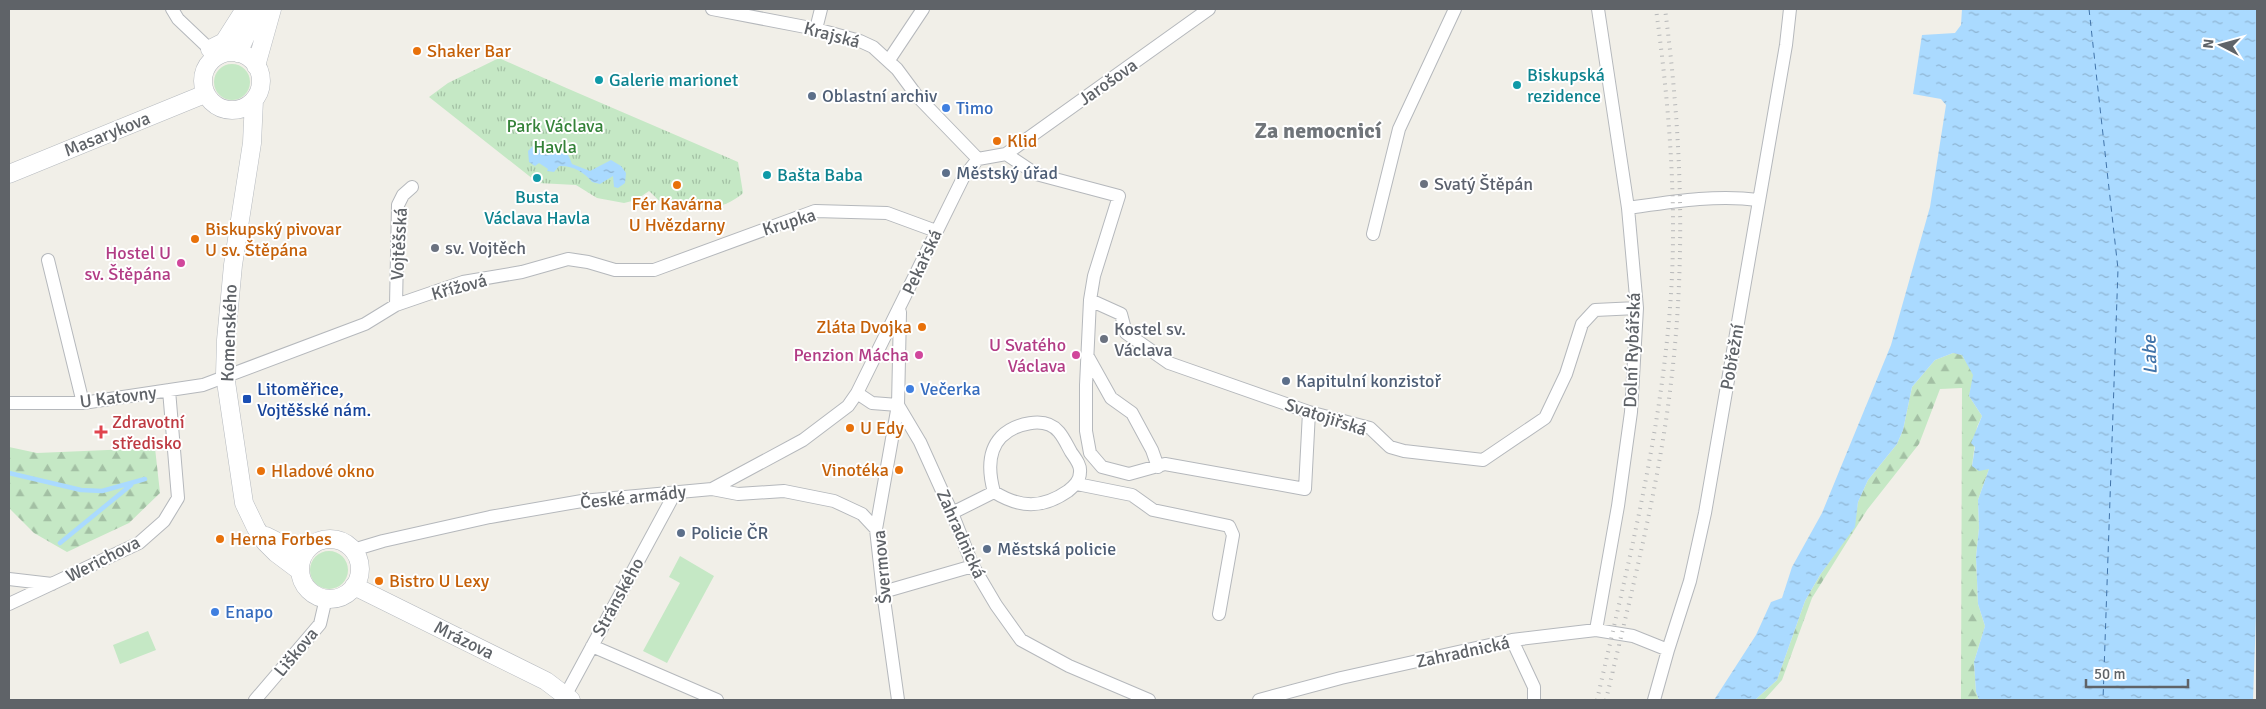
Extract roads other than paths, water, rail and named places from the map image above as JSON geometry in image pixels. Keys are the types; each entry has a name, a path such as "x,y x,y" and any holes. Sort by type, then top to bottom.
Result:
{"main road":[{"path":"214,52 238,53 253,61 261,81 259,91 254,100 247,106 230,110 214,104 206,94 203,81 214,52 224,42 245,9"},
{"path":"238,53 258,9"},
{"path":"256,66 272,9"},
{"name":"Masarykova","path":"9,174 206,94"},
{"name":"Komenského","path":"254,100 252,143 233,265 226,340 225,375 244,504 256,528 276,553 300,571"},
{"path":"230,110 252,143"},
{"path":"256,528 288,547 307,549"},
{"path":"333,539 344,542 353,550 357,556 359,571 354,586 345,594 326,598 308,589 300,571 302,559 307,549 316,542 333,539"},
{"name":"Mrázova","path":"354,586 546,681 566,699"}],"street":[{"path":"172,9 178,20 214,52"},
{"name":"Krajská","path":"712,9 816,29 860,41 873,48 889,60 917,96 978,159"},
{"path":"816,29 821,9"},
{"path":"889,60 923,9"},
{"name":"Jarošova","path":"1006,154 1204,12 1220,9"},
{"path":"1372,234 1398,129 1455,9"},
{"name":"Dolní Rybářská","path":"1596,630 1618,506 1631,412 1637,308 1628,208 1598,9"},
{"name":"Pobřežní","path":"1654,700 1690,580 1705,513 1786,45 1790,9"},
{"path":"978,159 1006,154 1036,174 1119,196 1094,276 1090,300 1086,430 1090,453 1102,467 1129,474 1165,464 1305,489 1309,412"},
{"name":"Pekařská","path":"857,393 963,178 978,159"},
{"name":"Vojtěšská","path":"396,305 398,205 403,195 412,187"},
{"path":"1628,208 1665,202 1739,197 1758,200"},
{"name":"Krupka","path":"702,252 815,211 887,213 936,231"},
{"name":"Křížová","path":"225,375 269,361 365,324 396,305 463,282 522,272 568,259 588,262 615,270 654,270 702,252"},
{"path":"48,260 83,403"},
{"name":"Svatojiřská","path":"1090,300 1122,314 1126,333 1169,363 1309,412 1370,428 1390,446 1404,451 1483,460 1544,418 1566,374 1582,324 1594,310 1637,308"},
{"name":"Švermova","path":"898,700 876,529 898,405 901,307"},
{"path":"1087,355 1111,398 1132,412 1152,450 1158,467"},
{"name":"U Katovny","path":"9,404 83,403 203,385 225,375"},
{"name":"Werichova","path":"9,604 139,544 164,521 178,498 169,390"},
{"path":"857,393 872,402 898,405"},
{"name":"České armády","path":"353,550 383,540 490,517 582,501 712,488 803,440 848,406 857,393"},
{"name":"Zahradnická","path":"898,405 920,442 952,513 973,566 996,605 1021,640 1069,666 1149,700"},
{"path":"1032,423 1051,426 1059,431 1079,466 1081,474 1076,484 1047,503 1020,504 1007,500 994,492 989,476 990,460 996,443 1012,429 1032,423"},
{"path":"1076,484 1132,495 1153,510 1229,526 1233,535 1219,614"},
{"path":"712,488 738,494 784,491 834,501 862,514 876,529"},
{"path":"952,513 994,492"},
{"name":"Stránského","path":"566,699 592,646 675,493"},
{"path":"883,592 973,566"},
{"name":"Werichova","path":"9,579 52,584"},
{"name":"Liškova","path":"255,700 320,624 326,598"},
{"name":"Zahradnická","path":"1259,700 1341,678 1512,640 1596,630 1633,636 1668,650"},
{"path":"1512,640 1534,687 1534,700"},
{"path":"592,646 716,700"}],"water":[{"name":"Labe","path":"1962,9 2257,9 2257,586 2253,700 1979,700 1976,692 1974,662 1985,626 1978,604 1976,557 1979,528 1978,500 1989,469 1979,471 1972,466 1975,447 1971,443 1982,416 1969,396 1973,375 1962,355 1953,353 1935,360 1912,387 1903,430 1897,444 1868,480 1858,502 1855,527 1820,575 1805,601 1777,680 1755,700 1714,700 1756,635 1771,602 1782,598 1792,567 1822,513 1891,345 1930,207 1946,105 1941,99 1913,94 1922,35 1955,33 1961,25"},
{"path":"546,143 560,147 566,152 572,164 590,171 611,160 621,166 626,173 625,183 618,188 614,187 613,176 600,184 592,182 582,172 573,168 559,166 554,172 547,171 548,169 539,163 535,166 529,162 528,151 535,144"}],"waterway":[{"path":"9,473 81,490 102,491 145,479"},
{"path":"60,543 131,485"}],"railway":[{"path":"1597,700 1644,490 1654,437 1668,330 1673,243 1672,176 1664,75 1656,9"},
{"path":"1606,700 1635,579 1660,456 1667,415 1676,328 1679,283 1680,191 1675,100 1665,9"}],"place":[{"name":"Shaker Bar","path":"417,51"},
{"name":"Galerie marionet","path":"599,80"},
{"name":"Biskupská rezidence","path":"1517,85"},
{"name":"Oblastní archiv","path":"812,96"},
{"name":"Timo","path":"946,108"},
{"name":"Klid","path":"997,141"},
{"name":"Městský úřad","path":"946,173"},
{"name":"Bašta Baba","path":"767,175"},
{"name":"Busta Václava Havla","path":"537,178"},
{"name":"Svatý Štěpán","path":"1424,184"},
{"name":"Fér Kavárna U Hvězdarny","path":"677,185"},
{"name":"Biskupský pivovar U sv. Štěpána","path":"195,239"},
{"name":"sv. Vojtěch","path":"435,248"},
{"name":"Hostel U sv. Štěpána","path":"181,263"},
{"name":"Zláta Dvojka","path":"922,327"},
{"name":"Kostel sv. Václava","path":"1104,339"},
{"name":"Penzion Mácha","path":"919,355"},
{"name":"U Svatého Václava","path":"1076,355"},
{"name":"Kapitulní konzistoř","path":"1286,381"},
{"name":"Večerka","path":"910,389"},
{"name":"Litoměřice, Vojtěšské nám.","path":"247,399"},
{"name":"U Edy","path":"850,428"},
{"name":"Zdravotní středisko","path":"101,432"},
{"name":"Vinotéka","path":"899,470"},
{"name":"Hladové okno","path":"261,471"},
{"name":"Policie ČR","path":"681,533"},
{"name":"Herna Forbes","path":"220,539"},
{"name":"Městská policie","path":"987,549"},
{"name":"Bistro U Lexy","path":"379,581"},
{"name":"Enapo","path":"215,612"}],"district":[{"name":"Za nemocnicí","path":"1318,130"}],"park label":[{"name":"Park Václava Havla","path":"555,136"}]}
